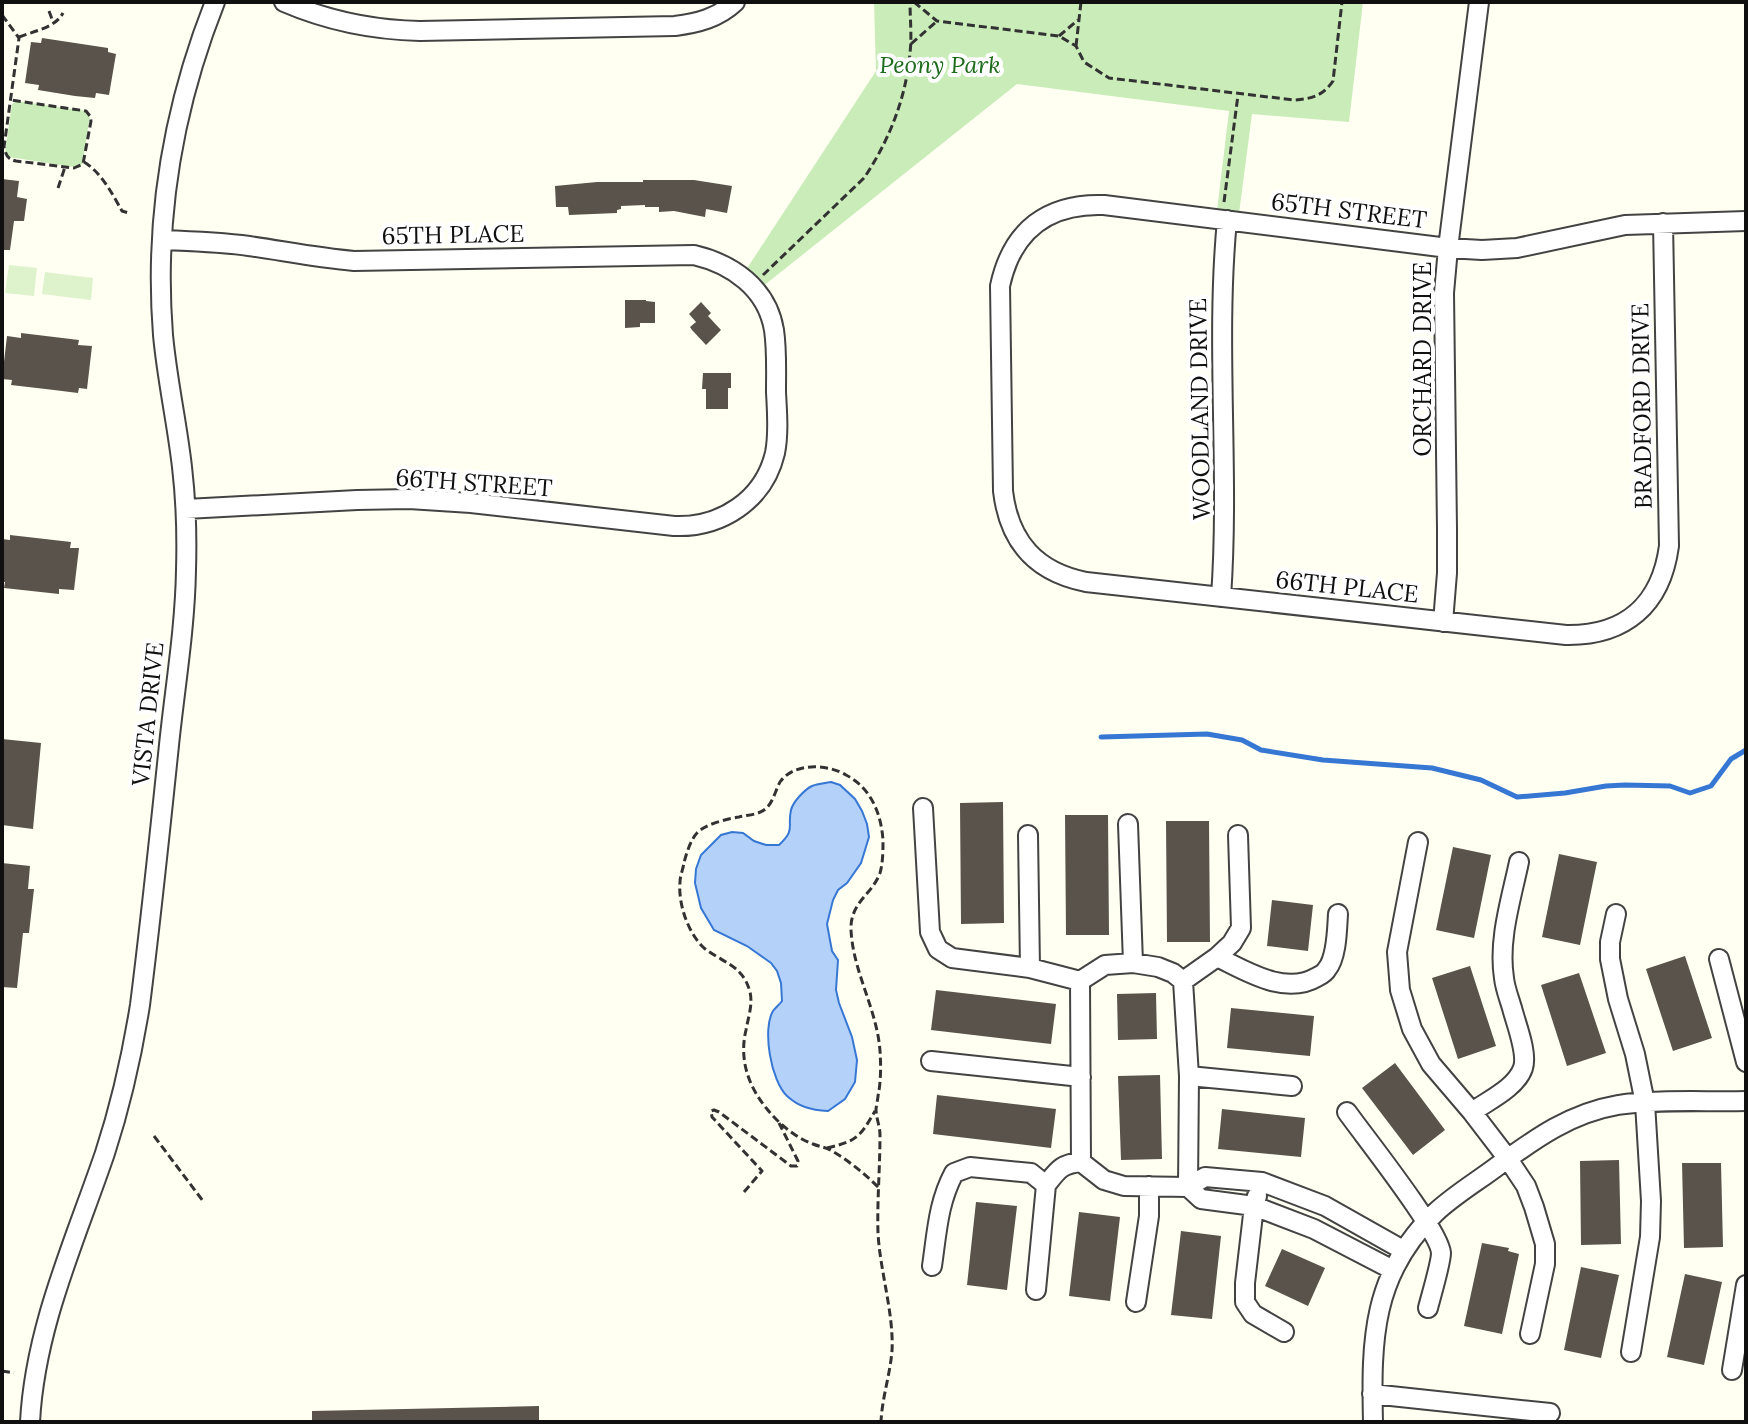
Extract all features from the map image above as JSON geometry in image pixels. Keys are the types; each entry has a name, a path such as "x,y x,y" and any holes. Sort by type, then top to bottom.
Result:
{"street":[{"name":"VISTA DRIVE","path":"30,1422 37,1363 48,1314 120,1103 140,1005 176,692 186,573 186,509 164,335 162,240 168,175 183,96 215,2"},
{"path":"284,2 324,18 357,26 420,31 675,26 711,18 735,2"},
{"name":"ORCHARD DRIVE","path":"1443,622 1447,573 1444,293 1479,2"},
{"name":"65TH STREET","path":"1024,548 1011,527 1004,500 1000,298 1010,253 1021,237 1049,214 1085,204 1104,205 1482,250 1517,248 1625,225 1746,221"},
{"name":"WOODLAND DRIVE","path":"1221,597 1225,518 1224,220"},
{"name":"BRADFORD DRIVE","path":"1658,587 1669,546 1663,223"},
{"name":"65TH PLACE","path":"162,240 222,243 354,261 694,255 730,267 747,281"},
{"name":"66TH STREET","path":"186,509 409,499 683,526 719,519 751,498 770,469 776,450 773,327 767,308 747,281"},
{"name":"66TH PLACE","path":"1024,548 1050,570 1086,582 1566,635 1585,636 1621,624 1638,612 1658,587"},
{"path":"923,808 930,932 938,949 952,958 1030,968 1080,981 1105,965 1133,963 1173,973 1183,981 1189,1076 1188,1187 1201,1199 1254,1206 1314,1229 1393,1270"},
{"path":"1128,824 1133,963"},
{"path":"1028,835 1030,968"},
{"path":"1183,981 1217,957 1232,943 1241,928 1238,835"},
{"path":"1418,842 1397,952 1400,990 1412,1029 1431,1064 1472,1112 1526,1186 1545,1244 1545,1264 1530,1334"},
{"path":"1472,1112 1518,1078 1524,1065 1525,1051 1504,980 1502,955 1519,862"},
{"path":"1217,957 1273,981 1300,984 1328,969 1335,948 1338,914"},
{"path":"1616,914 1610,959 1645,1103 1650,1163 1650,1237 1631,1352"},
{"path":"1719,959 1746,1062"},
{"path":"1080,981 1081,1162"},
{"path":"931,1061 1081,1077"},
{"path":"1189,1076 1292,1086"},
{"path":"1373,1422 1374,1334 1379,1306 1403,1250 1453,1199 1542,1135 1590,1112 1645,1103 1746,1101"},
{"path":"1347,1112 1441,1253 1428,1308"},
{"path":"1036,1290 1046,1185 1068,1163 1081,1162 1104,1180 1124,1186 1188,1187 1205,1177 1262,1182 1325,1206 1403,1250"},
{"path":"932,1266 940,1211 945,1190 954,1173 970,1167 1031,1173 1046,1185"},
{"path":"1262,1182 1254,1206 1245,1302 1253,1314 1284,1332"},
{"path":"1136,1302 1149,1216 1149,1186"},
{"path":"1732,1370 1746,1285"},
{"path":"1372,1394 1550,1413"}],"path":[{"path":"912,2 937,21 1059,36 1076,46"},
{"path":"747,281 869,171 884,144 907,80 912,2"},
{"path":"1081,2 1076,46 1084,62 1109,78 1294,100 1317,97 1333,81 1342,2"},
{"path":"49,11 54,24"},
{"path":"18,37 54,24 63,13"},
{"path":"2,15 18,37 3,147 6,155 9,159 65,167 79,167 84,162 91,121 86,111 11,100"},
{"path":"1059,36 1078,20"},
{"path":"911,44 937,21"},
{"path":"1224,220 1238,95"},
{"path":"84,162 122,211 129,213"},
{"path":"58,188 65,167"},
{"path":"744,1192 762,1171 712,1117 711,1111 719,1112 791,1166 797,1166 798,1161 779,1123 753,1089 744,1066 743,1042 752,1002 744,976 703,947 692,931 682,907 680,882 685,857 697,832 719,821 763,811 769,806 779,783 798,769 828,767 850,776 865,789 874,802 883,841 879,875 858,903 852,915 851,928 855,957 880,1048 876,1110 880,1131 878,1235 892,1349 881,1422"},
{"path":"827,1148 848,1143 861,1134 876,1110"},
{"path":"779,1123 812,1144 827,1148 847,1160 878,1187"},
{"path":"154,1136 203,1201"},
{"path":"2,1371 14,1373"}],"green space":[{"name":"Peony Park","path":"874,2 1363,2 1349,122 1252,114 1238,221 1216,219 1229,111 1017,84 757,291 742,276 876,71"},
{"path":"17,101 86,111 90,115 80,168 9,157 5,153 12,104"},
{"path":"9,265 37,268 34,296 5,293"},
{"path":"45,272 93,278 91,300 42,294"}],"water":[{"path":"831,782 840,785 855,799 867,824 869,837 861,863 833,900 827,924 832,951 838,960 836,990 857,1060 855,1082 845,1099 828,1111 801,1105 781,1089 768,1042 770,1019 782,1001 777,971 747,946 714,930 701,908 695,883 701,855 721,835 743,833 766,845 779,845 789,832 791,810 799,796 812,786"}],"building":[{"path":"42,38 108,48 108,52 116,54 109,95 96,93 95,98 75,96 38,90 39,85 25,83 31,42 41,43"},
{"path":"2,179 19,181 17,197 27,199 24,221 14,221 10,250 2,250"},
{"path":"694,180 732,186 727,213 706,209 705,217 674,211 659,212 659,207 645,205 621,206 617,213 569,215 568,207 556,207 555,186"},
{"path":"625,300 655,302 655,323 640,323 640,327 625,328"},
{"path":"701,302 711,313 708,316 721,330 706,345 690,327 696,322 689,314"},
{"path":"21,333 79,340 78,345 92,346 87,389 79,388 78,393 11,385 12,380 2,379 7,336 21,338"},
{"path":"703,373 731,373 728,409 706,409"},
{"path":"10,535 71,542 70,548 79,548 74,590 59,589 59,594 4,588 2,539 10,540"},
{"path":"2,739 41,743 33,829 2,825"},
{"path":"1003,802 1004,923 961,924 960,803"},
{"path":"1065,815 1108,815 1109,935 1066,935"},
{"path":"1166,821 1209,821 1210,942 1167,942"},
{"path":"1453,847 1491,855 1474,938 1436,930"},
{"path":"1559,854 1597,862 1580,945 1542,937"},
{"path":"2,863 30,866 28,889 34,889 29,933 23,933 17,988 2,987"},
{"path":"1272,900 1313,905 1308,951 1267,946"},
{"path":"1685,956 1712,1038 1673,1051 1646,969"},
{"path":"1470,966 1496,1046 1458,1059 1432,978"},
{"path":"1579,973 1606,1053 1567,1066 1541,985"},
{"path":"936,990 1056,1004 1051,1044 931,1030"},
{"path":"1156,993 1157,1039 1118,1040 1117,994"},
{"path":"1231,1008 1314,1016 1310,1056 1227,1048"},
{"path":"1395,1063 1445,1130 1413,1155 1362,1088"},
{"path":"1160,1075 1162,1159 1121,1160 1118,1076"},
{"path":"937,1095 1056,1109 1051,1148 933,1134"},
{"path":"1222,1109 1305,1118 1301,1157 1218,1149"},
{"path":"1619,1160 1621,1244 1581,1245 1580,1161"},
{"path":"1682,1163 1721,1163 1723,1247 1684,1248"},
{"path":"976,1202 1017,1206 1007,1290 967,1285"},
{"path":"1079,1212 1120,1217 1110,1301 1069,1296"},
{"path":"1181,1231 1221,1236 1212,1319 1171,1315"},
{"path":"1482,1243 1509,1248 1508,1251 1519,1254 1502,1334 1464,1326"},
{"path":"1282,1249 1325,1268 1308,1306 1265,1286"},
{"path":"1581,1267 1619,1275 1601,1358 1564,1350"},
{"path":"1685,1274 1722,1282 1704,1365 1667,1357"},
{"path":"539,1406 539,1422 312,1422 312,1411"}],"waterway":[{"path":"1101,737 1207,734 1242,740 1261,750 1323,760 1432,768 1481,780 1517,797 1625,785 1670,786 1690,793 1711,786 1731,759 1746,750"}]}
